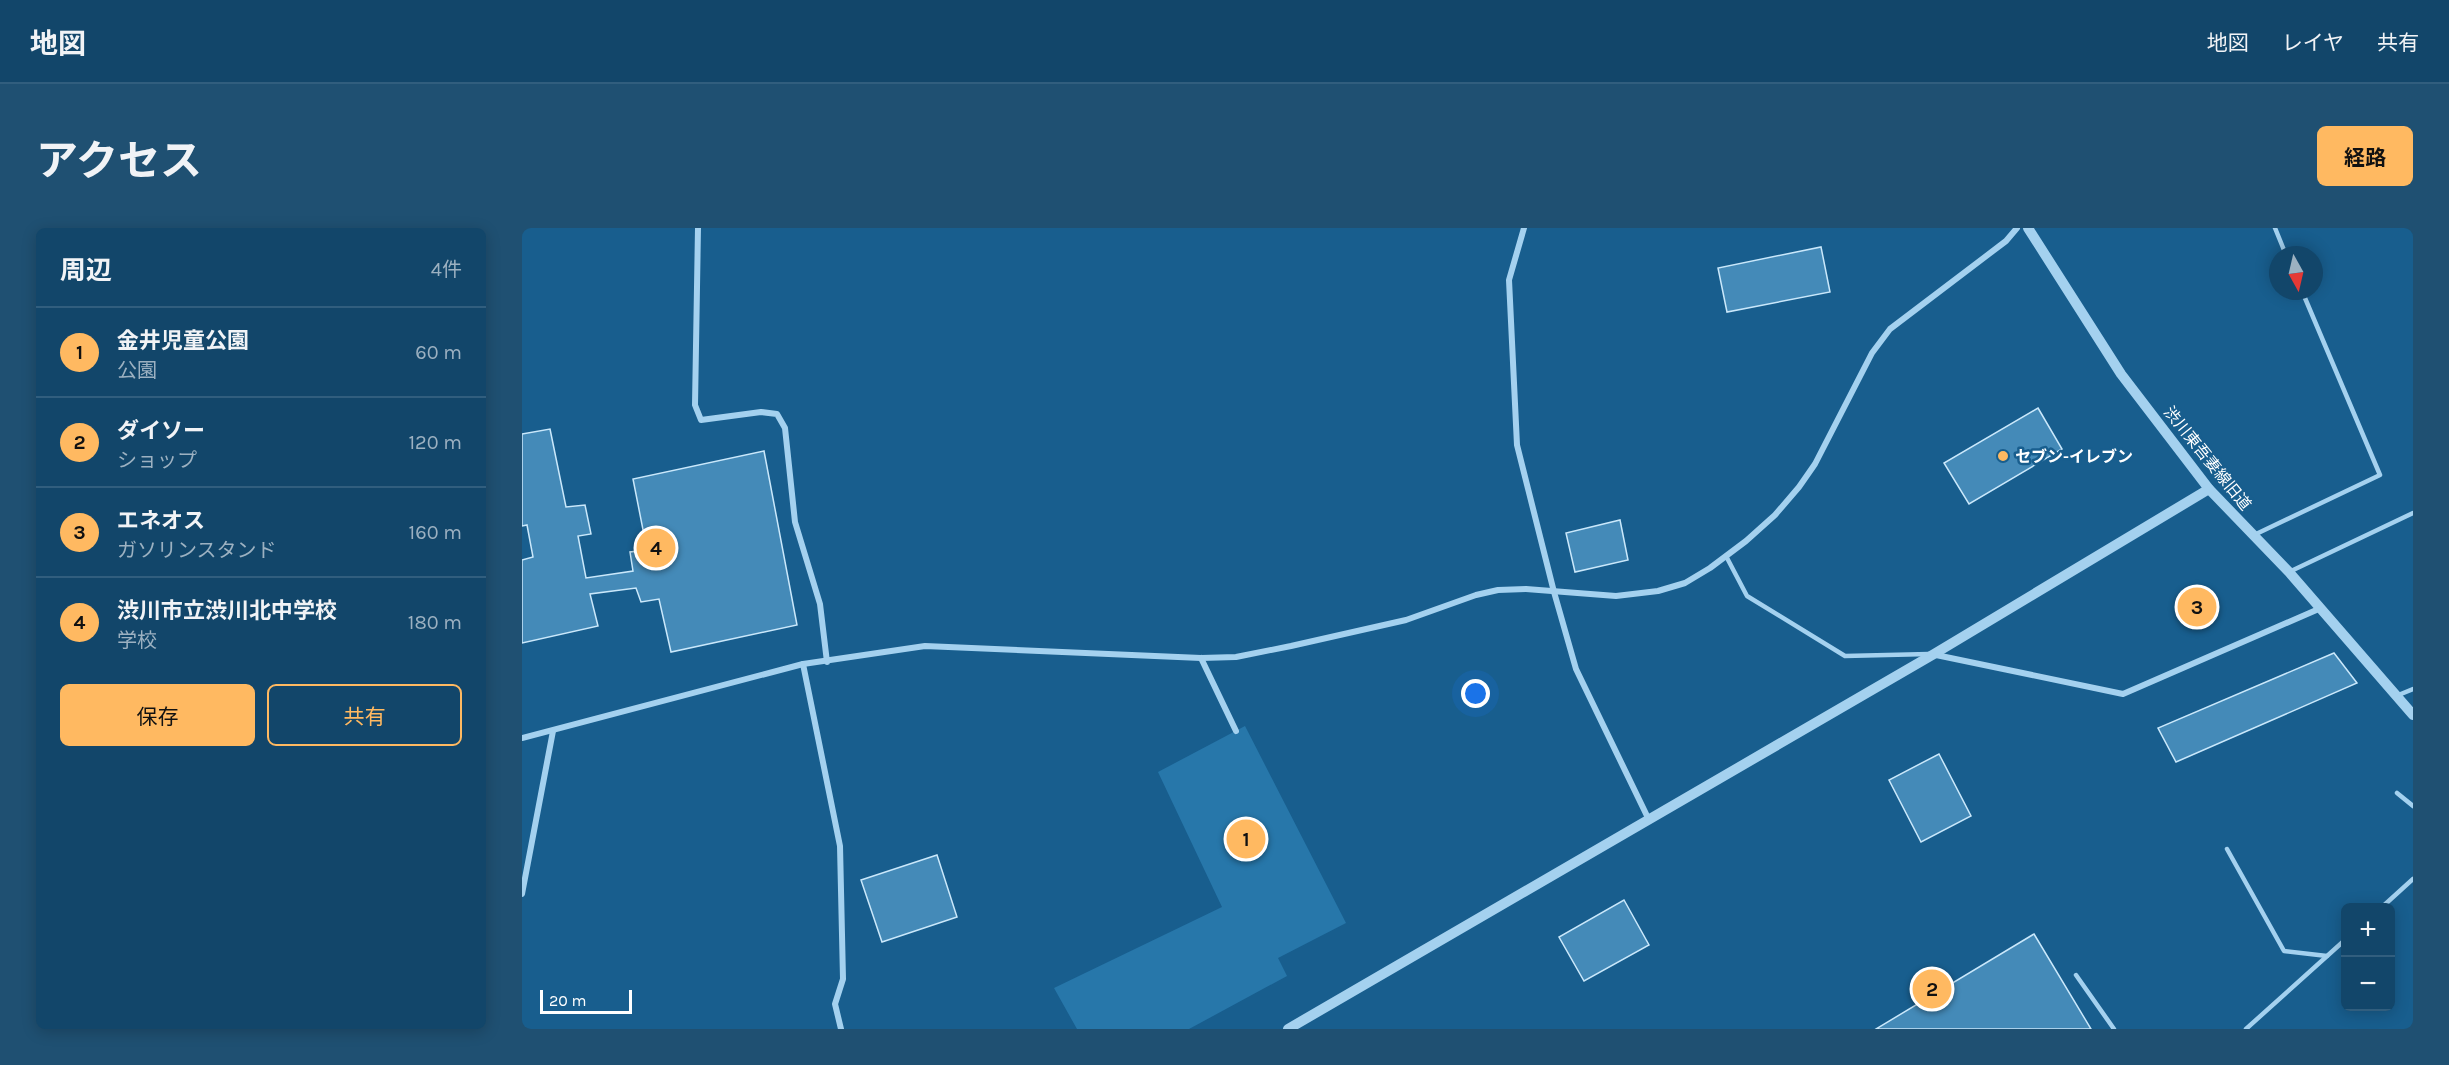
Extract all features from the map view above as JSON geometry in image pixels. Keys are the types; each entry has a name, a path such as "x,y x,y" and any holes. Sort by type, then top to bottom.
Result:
{"street":[{"path":"698,228 695,405 701,420 769,413 777,414 785,428 795,522 820,604 827,662"},
{"path":"1524,228 1509,280 1517,445 1576,669 1649,820"},
{"path":"522,738 803,664 925,646 1201,658 1236,657 1406,620 1476,595 1498,590 1616,596 1658,591 1685,583 1726,556 1775,515 1799,487 1815,464 1872,353 1890,329 2006,241 2017,228"},
{"name":"渋川東吾妻線旧道","path":"2028,228 2121,374 2210,489 2289,572 2413,715"},
{"path":"1288,1029 1935,654 2210,489"},
{"path":"1935,654 2123,694 2321,608"},
{"path":"1201,658 1236,731"},
{"path":"803,664 840,846 843,979 835,1004 841,1029"},
{"path":"522,894 554,731"}],"lane":[{"path":"2275,228 2282,246"},
{"path":"2253,536 2380,475 2306,300"},
{"path":"2289,572 2413,513"},
{"path":"1726,556 1747,596 1845,656 1935,654"},
{"path":"2397,696 2413,689"},
{"path":"2397,793 2413,806"},
{"path":"2227,849 2284,951 2327,956"},
{"path":"2387,903 2413,879"},
{"path":"2246,1029 2341,943"},
{"path":"2076,975 2114,1029"}],"shaded area":[{"path":"1245,726 1346,923 1278,958 1287,976 1189,1029 1077,1029 1054,988 1222,907 1158,772"}],"building":[{"path":"1821,247 1830,292 1727,312 1718,268"},
{"name":"セブン-イレブン","path":"2038,408 2062,449 1969,504 1944,463"},
{"path":"550,429 566,507 585,505 591,534 578,536 586,578 633,571 630,552 647,550 633,479 764,451 797,625 671,652 659,599 641,602 636,588 590,594 598,626 522,643 522,560 533,557 527,525 522,526 522,434"},
{"path":"1620,520 1628,560 1575,572 1566,533"},
{"path":"2334,653 2357,683 2176,762 2158,728"},
{"path":"1939,754 1971,816 1921,842 1889,780"},
{"path":"937,855 957,917 882,942 861,880"},
{"path":"1624,900 1649,945 1584,981 1559,937"},
{"path":"2034,934 2091,1029 1876,1029"}],"place":[{"name":"セブン-イレブン","path":"2003,456"},
{"name":"渋川市立渋川北中学校","path":"656,548"},
{"name":"エネオス","path":"2197,607"},
{"name":"金井児童公園","path":"1246,839"},
{"name":"ダイソー","path":"1932,989"}]}
